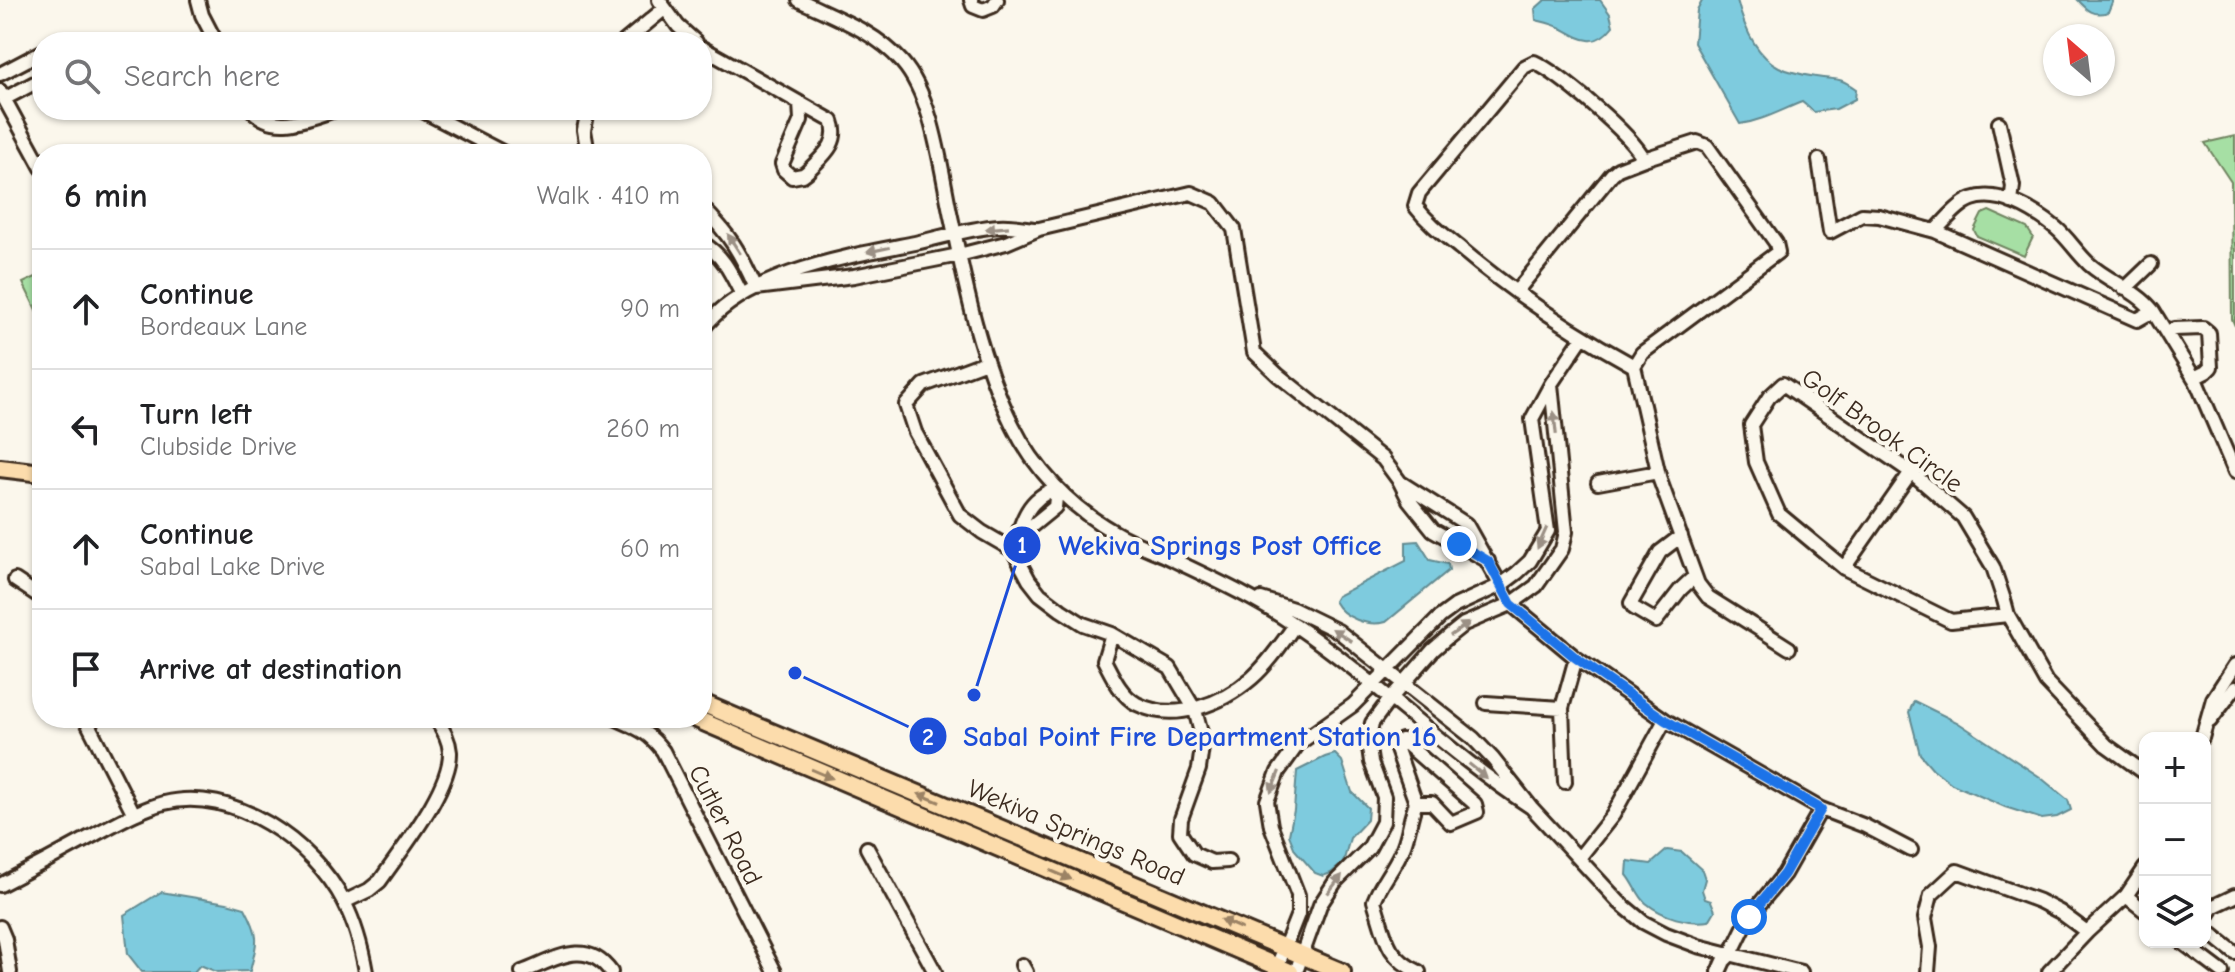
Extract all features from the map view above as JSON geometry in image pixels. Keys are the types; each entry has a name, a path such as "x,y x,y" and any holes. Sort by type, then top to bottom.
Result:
{"main road":[{"path":"0,468 32,472"},
{"path":"0,479 32,482"},
{"name":"Wekiva Springs Road","path":"712,707 1342,972"},
{"name":"Wekiva Springs Road","path":"712,726 1288,970"},
{"path":"750,743 758,726"},
{"path":"865,792 871,775"}],"street":[{"path":"198,0 211,32"},
{"path":"799,0 858,28 879,42 901,61 918,84 928,108 959,255 986,362 1026,451 1057,488 1114,532 1243,593 1295,625 1338,656 1488,780 1531,807"},
{"path":"971,0 973,6 983,10 993,6 997,0"},
{"path":"634,32 662,5 687,32"},
{"path":"712,54 800,103 832,121 833,144 807,172 792,177 782,164 801,120 800,103"},
{"path":"0,74 32,57"},
{"path":"1634,366 1582,338 1490,274 1435,228 1415,206 1419,193 1524,67 1534,62 1549,69 1616,126 1644,159"},
{"path":"32,83 2,95 32,150"},
{"path":"264,120 280,124 303,120"},
{"path":"440,120 487,144"},
{"path":"586,120 586,144"},
{"path":"1999,123 2013,186 2011,202"},
{"path":"1516,292 1618,169 1697,142 1707,146 1762,222 1776,243 1778,252 1642,353 1634,366 1658,472 1698,584 1708,597 1789,648"},
{"path":"1819,160 1830,232 1862,215 1879,216 1935,231 2137,320 2150,307"},
{"path":"756,288 854,276 959,255 1006,243 1039,229 1191,193 1214,203 1234,229 1254,352 1383,459 1433,530 1488,561"},
{"path":"1935,231 1964,203 1973,198 1991,197 2022,206 2058,229 2089,264 2150,307 2194,378 2235,472"},
{"path":"712,217 736,246 756,288"},
{"path":"712,320 742,295 799,270 1000,226 1039,229"},
{"path":"712,251 729,269 742,295"},
{"path":"2125,289 2151,264"},
{"path":"2167,332 2203,328 2209,333 2211,367 2194,378"},
{"path":"1288,970 1285,947 1298,914 1298,895 1271,826 1267,801 1278,772 1298,744 1353,705 1440,617 1455,606 1501,585 1530,561 1548,531 1532,419 1582,338"},
{"path":"986,362 924,385 906,405 915,432 960,515 982,532 1015,544 1029,580 1040,594 1083,624 1112,634 1170,668 1195,710 1203,740 1199,769 1181,819 1180,833 1194,854 1212,862 1228,861"},
{"path":"1288,970 1303,954 1320,905 1335,882 1369,848 1383,822 1384,797 1371,762 1368,741 1372,723 1433,650 1464,624 1511,604 1536,586 1562,549 1566,532 1551,384"},
{"name":"Golf Brook Circle","path":"2008,615 1951,621 1844,568 1779,514 1756,462 1751,425 1769,397 1783,384 1911,472 1963,517 1993,567 2008,615 2046,682 2106,745 2139,769"},
{"path":"1598,483 1658,472"},
{"path":"1844,568 1911,472"},
{"path":"1400,482 1466,524 1511,604 1576,658 1665,720 1821,809 1865,826 1911,850"},
{"path":"1015,544 1055,507 1057,488"},
{"path":"1681,536 1660,552 1631,603 1656,621 1695,576"},
{"path":"15,580 32,591"},
{"path":"1243,593 1293,609 1338,631 1473,738 1531,807 1619,902 1643,922 1687,942 1801,972"},
{"path":"1112,634 1104,660 1116,683 1135,703 1157,710 1195,710 1235,690 1252,677 1295,625"},
{"path":"1565,782 1562,708 1576,658"},
{"path":"2205,732 2213,699 2235,665"},
{"path":"2208,724 2235,688"},
{"path":"1486,703 1562,708"},
{"path":"1579,858 1613,815 1665,720"},
{"path":"90,728 134,814"},
{"path":"344,902 380,881 438,794 450,752 441,728"},
{"name":"Cutler Road","path":"640,728 652,736 663,751 775,972"},
{"path":"1416,803 1432,803 1451,823 1477,812 1475,804 1402,740 1396,747 1416,803 1402,851 1374,901 1392,954 1403,965 1419,972"},
{"path":"0,885 134,814 165,803 190,799 241,809 293,840 331,881 344,902 357,934 366,972"},
{"path":"1719,972 1749,917 1784,874 1821,809"},
{"path":"867,848 935,972"},
{"path":"1928,972 1930,947 1925,918 1931,895 1957,871 2039,901 2087,932"},
{"path":"2049,970 2139,885"},
{"path":"2126,896 2139,906"},
{"path":"2211,911 2214,906 2235,896"},
{"path":"0,927 10,972"},
{"path":"2211,934 2235,953"},
{"path":"2191,948 2222,972"},
{"path":"522,972 577,953 601,960 611,972"}],"green space":[{"path":"2235,136 2235,326 2232,319 2231,182 2205,143"},
{"path":"1989,211 2027,228 2033,237 2024,256 1977,236 1974,230 1982,214"},
{"path":"32,279 32,301 23,283"}],"water":[{"path":"1545,0 1600,0 1610,14 1613,26 1600,38 1582,39 1555,25 1536,20 1535,9"},
{"path":"1702,0 1737,0 1751,38 1771,62 1792,72 1844,82 1856,89 1855,99 1836,109 1814,112 1802,102 1740,124 1694,43 1697,10"},
{"path":"2078,0 2113,0 2108,12 2099,14 2088,10"},
{"path":"1418,541 1430,560 1448,564 1449,570 1386,622 1357,620 1338,607 1334,601 1337,596 1406,561 1406,542"},
{"path":"1914,701 1957,722 2040,777 2068,800 2071,810 2057,817 2042,819 1952,784 1920,754 1909,712"},
{"path":"1335,754 1342,761 1352,792 1368,808 1367,820 1350,838 1343,863 1323,876 1315,873 1295,850 1289,835 1297,771"},
{"path":"1667,850 1682,852 1702,870 1705,879 1702,890 1715,911 1709,921 1684,920 1660,912 1643,900 1627,875 1628,861 1651,864"},
{"path":"161,892 245,908 256,939 250,971 217,972 200,965 194,972 142,972 128,954 124,915"}],"place":[{"name":"Sabal Point Fire Department Station 16","path":"795,673"},
{"name":"Wekiva Springs Post Office","path":"974,695"}],"route":[{"path":"1459,544 1488,561 1511,604 1576,658 1665,720 1821,809 1784,874 1749,917"}]}
